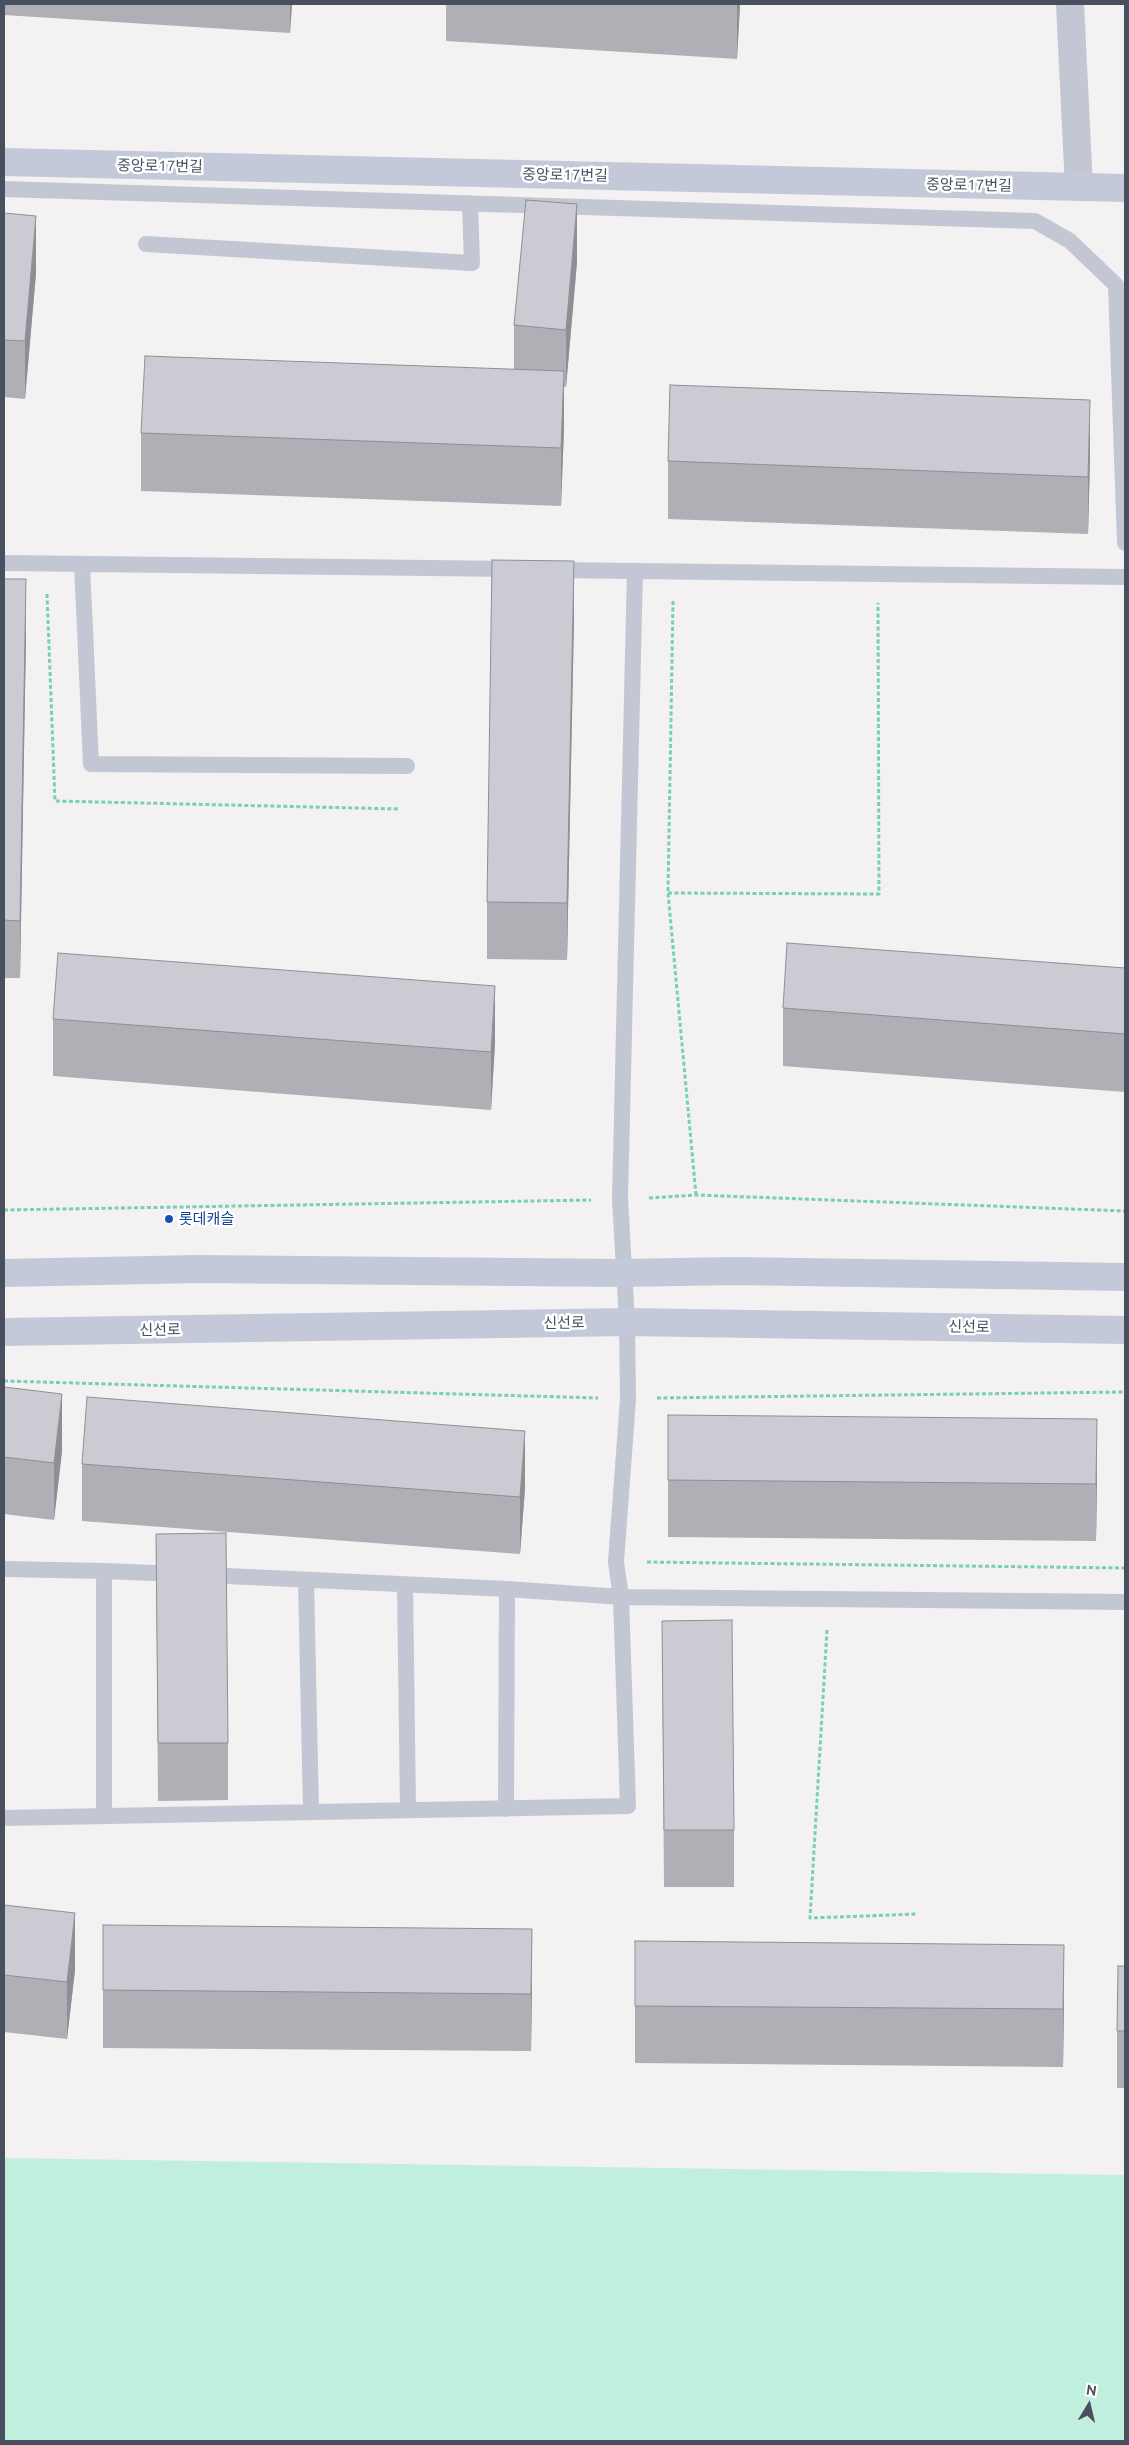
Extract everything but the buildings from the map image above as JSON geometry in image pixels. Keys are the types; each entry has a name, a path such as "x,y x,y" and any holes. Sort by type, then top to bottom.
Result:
{"main road":[{"name":"중앙로17번길","path":"4,162 1125,188"},
{"path":"4,1273 198,1269 734,1271 1125,1277"},
{"name":"신선로","path":"4,1332 627,1322 1125,1330"}],"street":[{"path":"1070,4 1079,187"}],"lane":[{"path":"4,189 1035,220 1070,241 1116,285 1125,543"},
{"path":"146,244 472,263 470,203"},
{"path":"4,563 1125,577"},
{"path":"82,564 91,764 407,766"},
{"path":"4,1818 628,1806 621,1597 616,1562 628,1399 627,1322 620,1199 635,571"},
{"path":"4,1569 104,1571 404,1584 621,1597 1125,1602"},
{"path":"104,1571 104,1816"},
{"path":"306,1580 311,1812"},
{"path":"404,1584 408,1810"},
{"path":"506,1808 507,1589"}],"path":[{"path":"674,571 668,893 696,1195"},
{"path":"668,893 879,894 877,611 879,574"},
{"path":"4,1210 620,1199 696,1195 1125,1211"},
{"path":"4,1381 628,1399 1125,1392"},
{"path":"828,1599 810,1918 918,1914"}],"green space":[{"path":"4,2158 1125,2175 1125,2441 4,2441"}],"place":[{"name":"롯데캐슬","path":"169,1219"}]}
